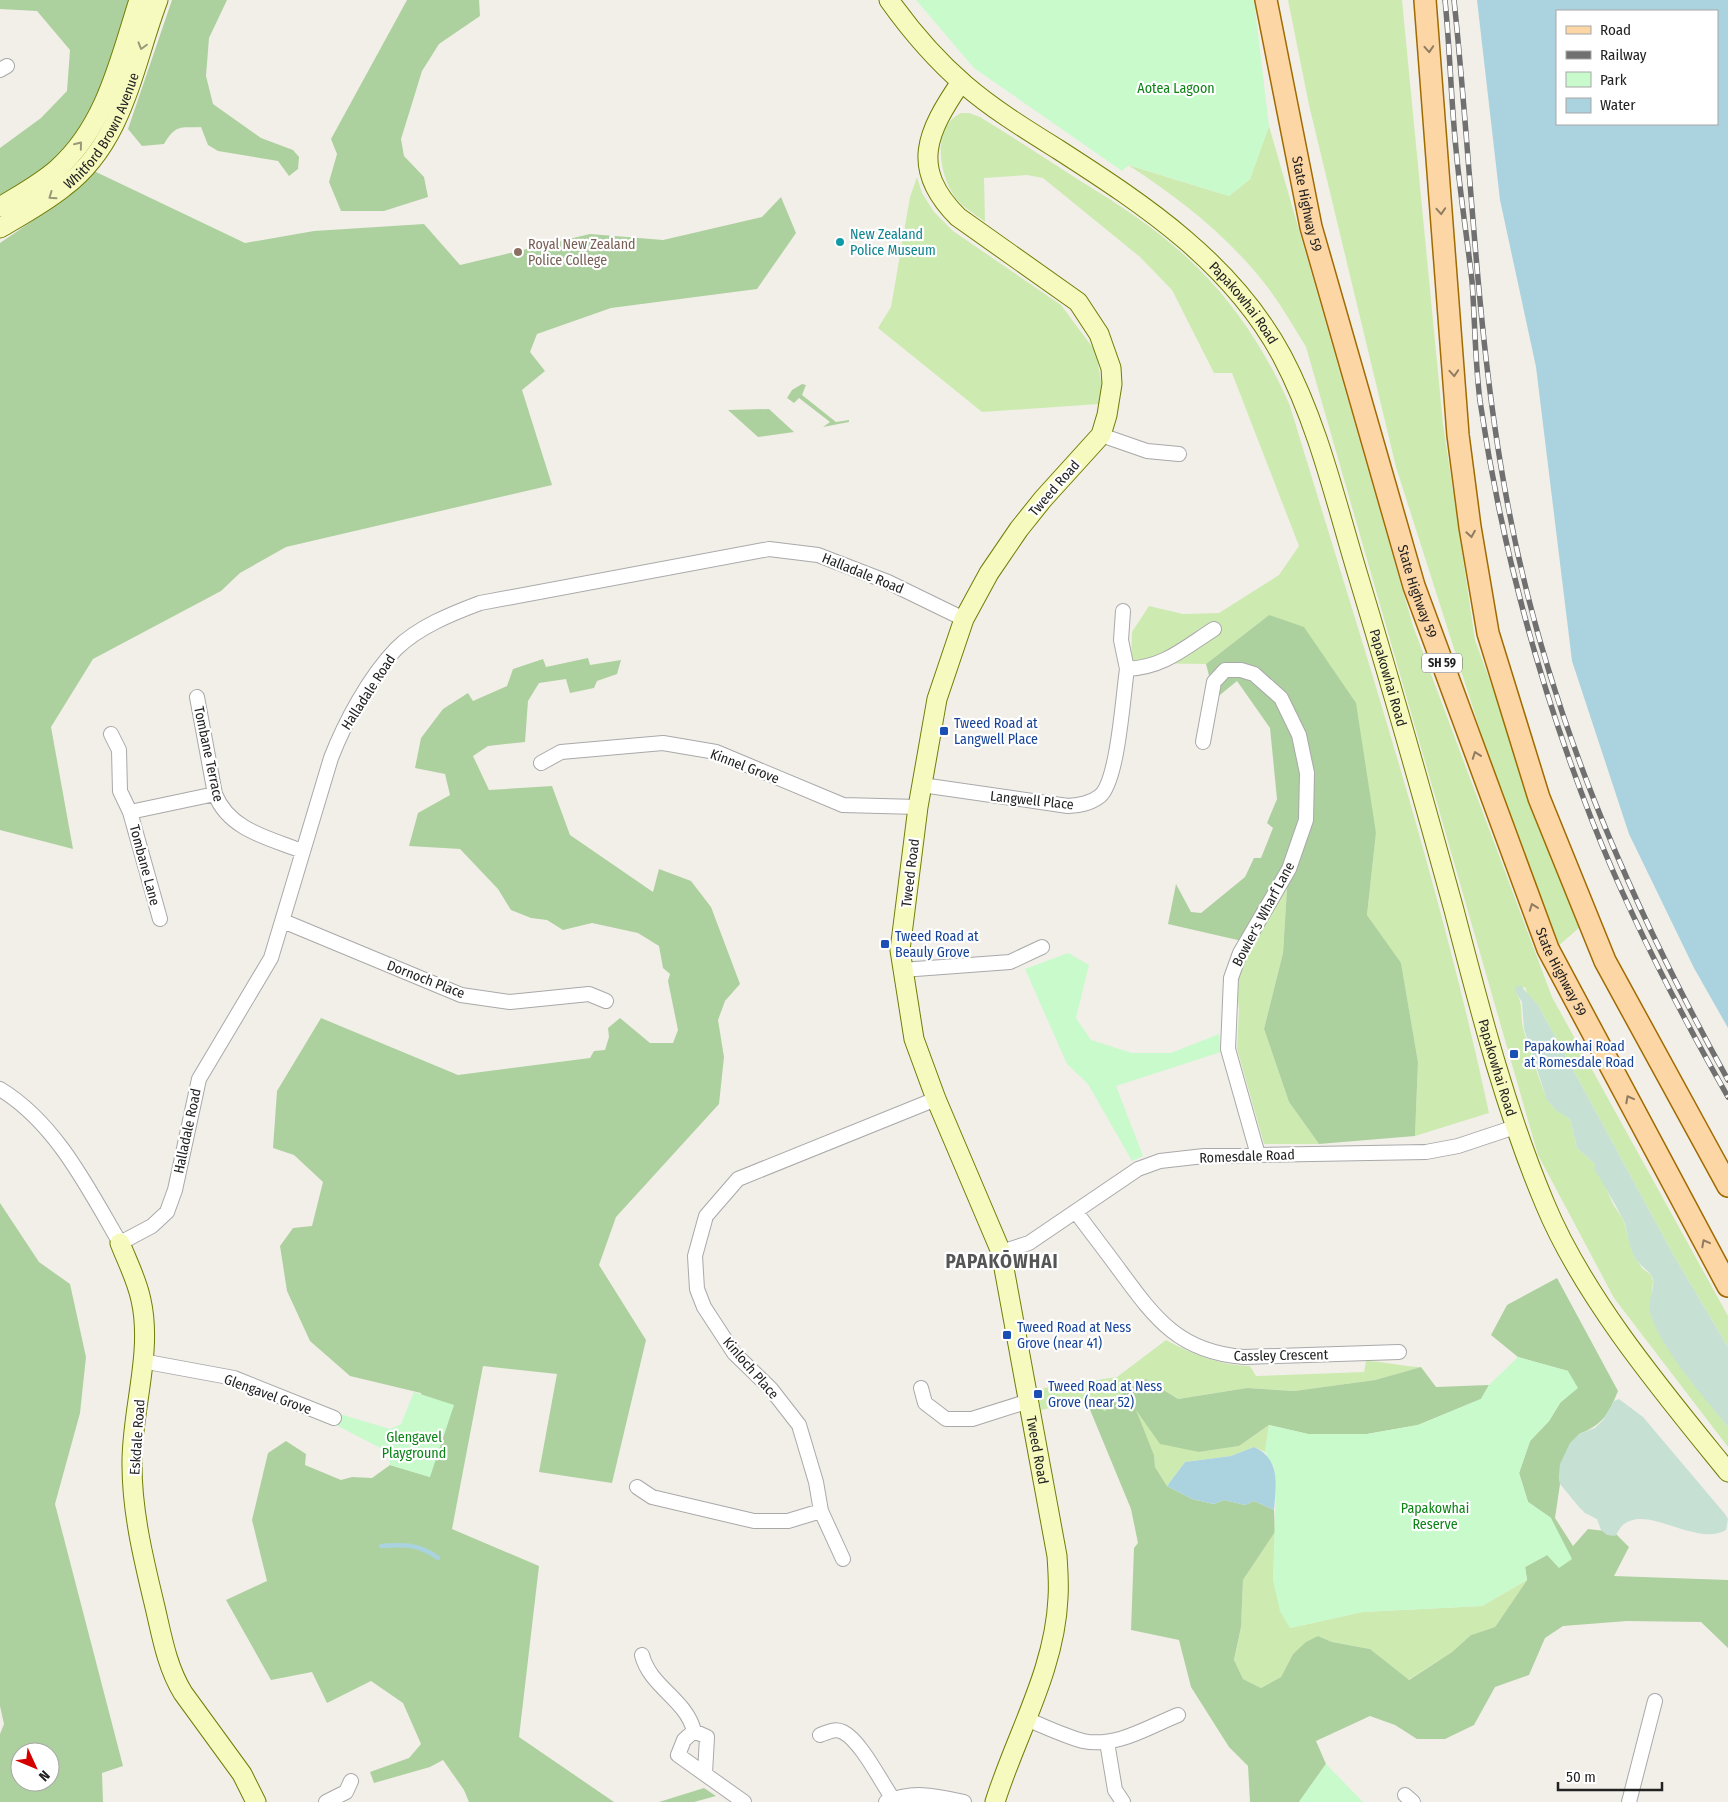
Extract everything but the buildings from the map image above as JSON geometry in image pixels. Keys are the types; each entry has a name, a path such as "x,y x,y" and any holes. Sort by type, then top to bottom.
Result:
{"main road":[{"name":"State Highway 59","path":"1266,0 1311,227 1414,586 1548,948 1728,1286"},
{"path":"1425,0 1458,434 1470,527 1488,633 1539,798 1605,961 1728,1186"}],"street":[{"name":"Whitford Brown Avenue","path":"0,207 58,169 86,136 101,110 110,88 139,0"},
{"name":"Whitford Brown Avenue","path":"0,228 66,187 86,167 106,142 121,112 158,0"},
{"name":"Papakowhai Road","path":"889,0 921,42 961,82 1018,124 1105,180 1183,236 1222,273 1246,301 1280,351 1309,414 1332,484 1433,835 1493,1061 1515,1127 1546,1208 1581,1275 1610,1319 1728,1472"},
{"name":"Tweed Road","path":"961,82 940,113 930,137 928,166 934,185 944,203 958,217 1078,302 1093,323 1107,352 1111,368 1111,392 1101,435 1042,499 1019,529 989,573 964,619 937,700 918,807 900,950 914,1039 936,1098 1001,1252 1057,1556 1058,1599 1050,1648 1026,1719 994,1802"},
{"path":"1101,435 1147,451 1179,454"},
{"name":"Halladale Road","path":"120,1243 152,1226 167,1212 175,1190 199,1079 265,971 283,921 302,851 338,741 377,673 396,649 410,638 439,619 480,602 768,549 818,555 888,582 964,619"},
{"name":"Langwell Place","path":"922,786 1068,806 1087,804 1102,795 1114,770 1127,669 1121,640 1123,611"},
{"path":"1127,669 1147,668 1163,662 1214,629"},
{"name":"Bowler's Wharf Lane","path":"1203,742 1214,682 1225,670 1241,670 1254,674 1281,698 1290,712 1299,735 1307,773 1306,820 1289,869 1240,953 1230,978 1228,1049 1258,1155"},
{"name":"Tombane Terrace","path":"197,697 220,807 240,827 302,851"},
{"name":"Tombane Lane","path":"111,734 119,750 120,791 130,812 160,919"},
{"name":"Kinnel Grove","path":"541,763 561,752 663,743 716,752 843,806 918,807"},
{"name":"Tombane Lane","path":"130,812 216,794"},
{"name":"Dornoch Place","path":"283,921 460,995 510,1002 589,994 606,1002"},
{"path":"902,970 1010,962 1042,947"},
{"name":"Eskdale Road","path":"0,1090 13,1097 36,1118 58,1144 94,1198 120,1243 141,1299 144,1346 132,1465 141,1548 167,1656 175,1680 242,1774 256,1802"},
{"name":"Kinloch Place","path":"844,1559 821,1511 816,1482 798,1425 771,1389 734,1353 704,1307 697,1289 695,1256 706,1216 738,1179 936,1098"},
{"name":"Romesdale Road","path":"1001,1252 1029,1244 1138,1169 1160,1161 1204,1156 1426,1152 1458,1146 1515,1127"},
{"name":"Cassley Crescent","path":"1076,1212 1154,1317 1192,1344 1228,1356 1244,1357 1399,1352"},
{"name":"Glengavel Grove","path":"142,1361 234,1378 334,1418"},
{"path":"921,1388 925,1403 946,1419 972,1419 1029,1401"},
{"path":"637,1487 652,1497 754,1521 788,1521 821,1511"},
{"path":"642,1655 645,1667 690,1718 694,1731 707,1737 705,1773"},
{"path":"1629,1802 1656,1700"},
{"path":"1026,1719 1083,1741 1107,1742 1120,1740 1178,1715"},
{"path":"820,1735 831,1730 842,1732 853,1740 889,1800 926,1794 964,1802"},
{"path":"694,1731 684,1740 678,1755 744,1802"},
{"path":"1107,1742 1115,1790 1123,1802"},
{"path":"326,1802 346,1792 351,1781"}],"green space":[{"path":"0,0 134,0 99,105 62,157 0,200 0,148 41,118 67,91 70,50 37,11 0,9"},
{"path":"172,0 227,0 209,38 206,76 213,104 261,138 293,150 299,157 298,169 289,176 278,161 218,151 208,145 201,127 179,128 172,133 164,144 142,146 128,129"},
{"path":"407,0 479,0 480,16 439,44 422,71 401,139 404,156 424,177 428,197 384,211 341,211 329,182 337,154 331,139"},
{"name":"Aotea Lagoon","path":"916,0 1254,0 1269,126 1250,179 1229,196 1129,165 1122,171 974,68"},
{"path":"1288,0 1402,0 1443,424 1475,640 1580,927 1556,948 1487,752 1396,467 1309,105"},
{"path":"961,113 969,113 980,117 1156,231 1185,255 1226,299 1262,350 1272,368 1290,406 1397,758 1446,935 1489,1113 1415,1136 1418,1062 1401,964 1367,915 1376,833 1269,615 1206,664 1131,663 1132,632 1149,606 1183,614 1219,613 1279,575 1299,546 1232,373 1214,373 1172,290 1140,257 1043,178 1027,175 984,178 985,222 961,204 949,188 942,164 941,152 945,129 951,120"},
{"path":"1269,126 1413,626 1552,997 1728,1316 1728,1347 1674,1256 1538,1005 1528,996 1525,987 1515,991 1521,1004 1523,1028 1539,1078 1549,1102 1556,1110 1570,1119 1577,1148 1595,1164 1614,1206 1623,1219 1634,1256 1642,1268 1651,1275 1653,1281 1650,1313 1656,1326 1665,1344 1728,1427 1728,1447 1614,1298 1538,1155 1306,347 1271,291 1243,258 1197,215 1128,165 1229,196 1250,179"},
{"path":"94,171 245,243 314,231 424,224 460,265 590,234 663,240 762,217 781,197 796,233 757,289 611,308 537,334 530,352 545,371 522,390 552,485 286,547 240,573 221,591 93,659 51,727 73,849 0,830 0,243 63,200"},
{"path":"917,177 922,193 934,212 953,231 1061,305 1096,352 1102,387 1099,404 982,412 878,328 891,307 910,197"},
{"path":"802,384 806,385 802,395 836,422 849,420 849,422 823,427 830,422 799,398 794,403 787,398 792,390"},
{"path":"769,409 794,432 758,437 728,410"},
{"path":"1269,615 1304,627 1356,703 1376,833 1367,915 1401,963 1418,1062 1415,1136 1319,1144 1289,1102 1264,1029 1283,953 1287,888 1275,882 1242,941 1168,924 1176,884 1191,912 1201,913 1245,877 1254,858 1261,858 1273,828 1267,823 1277,799 1270,728 1237,681 1215,699 1206,664"},
{"path":"588,658 590,665 621,660 617,674 597,681 594,688 570,693 566,679 539,683 528,701 525,742 488,746 473,756 489,790 552,786 570,835 653,892 659,869 691,881 711,907 740,984 725,1001 718,1020 724,1057 719,1104 616,1217 599,1265 646,1340 612,1483 539,1472 557,1374 483,1366 452,1529 539,1566 519,1737 614,1802 469,1802 464,1790 443,1760 430,1767 374,1783 370,1772 409,1758 421,1744 403,1703 371,1681 327,1703 312,1672 271,1680 226,1600 267,1581 252,1520 268,1453 286,1441 306,1454 305,1465 341,1480 352,1477 372,1478 390,1465 430,1477 421,1393 350,1376 310,1341 287,1291 280,1246 293,1228 312,1226 323,1182 294,1155 273,1148 277,1091 321,1018 458,1075 590,1058 594,1051 605,1050 609,1037 608,1028 620,1018 650,1043 673,1043 678,1030 668,981 670,974 663,968 659,946 638,933 592,923 563,930 547,920 531,918 511,910 498,889 460,849 409,846 418,813 450,795 445,774 415,768 421,738 443,709 468,693 473,701 507,686 513,669 543,659 546,667"},
{"path":"1287,888 1283,953 1264,1029 1289,1102 1319,1144 1264,1144 1237,1049 1239,1010 1236,978 1253,942"},
{"path":"1068,953 1089,965 1076,1018 1091,1040 1132,1053 1171,1053 1219,1034 1221,1052 1116,1086 1143,1156 1132,1161 1088,1084 1067,1064 1025,969"},
{"path":"1520,985 1538,1005 1674,1256 1728,1347 1728,1427 1684,1372 1663,1342 1649,1309 1653,1287 1652,1276 1634,1256 1623,1219 1594,1169 1595,1164 1577,1148 1570,1119 1557,1111 1547,1100 1524,1029 1522,1002 1515,991 1515,987"},
{"path":"0,1203 39,1262 70,1284 86,1357 80,1413 55,1504 123,1766 102,1773 103,1802 0,1802 0,1734 4,1724 0,1706"},
{"path":"1557,1278 1618,1391 1608,1412 1600,1422 1579,1434 1559,1475 1560,1484 1555,1518 1573,1546 1588,1529 1614,1532 1629,1547 1614,1576 1728,1580 1728,1648 1701,1622 1627,1621 1563,1626 1545,1638 1529,1675 1495,1687 1474,1725 1445,1739 1417,1739 1395,1725 1370,1716 1316,1741 1326,1764 1299,1802 1250,1802 1248,1766 1229,1747 1191,1687 1179,1640 1131,1630 1134,1548 1138,1543 1131,1509 1086,1400 1105,1411 1121,1394 1146,1379 1178,1399 1247,1388 1294,1391 1375,1380 1421,1367 1436,1387 1489,1385 1481,1399 1418,1425 1367,1434 1308,1434 1269,1425 1239,1446 1199,1452 1160,1444 1136,1410 1154,1455 1155,1467 1167,1486 1192,1499 1214,1504 1224,1500 1245,1505 1254,1501 1274,1510 1275,1532 1243,1580 1241,1627 1234,1660 1243,1679 1261,1688 1281,1677 1293,1654 1306,1642 1318,1636 1332,1642 1370,1649 1409,1680 1452,1652 1471,1635 1495,1627 1527,1580 1525,1567 1547,1555 1551,1518 1528,1502 1519,1473 1530,1441 1549,1421 1560,1403 1568,1371 1518,1357 1491,1335 1507,1305"},
{"path":"1166,1340 1207,1358 1228,1364 1250,1366 1256,1376 1364,1372 1366,1361 1421,1367 1375,1380 1294,1391 1247,1388 1178,1399 1146,1379 1121,1394 1105,1411 1086,1400 1041,1410 1037,1389 1117,1377"},
{"name":"Papakowhai Reserve","path":"1518,1357 1568,1371 1578,1388 1560,1403 1549,1421 1530,1441 1519,1473 1528,1502 1551,1518 1572,1559 1559,1568 1547,1555 1525,1567 1527,1580 1482,1606 1362,1612 1290,1628 1280,1611 1273,1580 1276,1484 1274,1467 1265,1452 1269,1425 1308,1434 1367,1434 1418,1425 1481,1399 1489,1385"},
{"name":"Glengavel Playground","path":"414,1392 454,1405 430,1477 390,1465 390,1453 336,1425 340,1414 390,1429 401,1424"},
{"path":"1619,1399 1643,1417 1725,1514 1728,1519 1726,1530 1714,1534 1701,1534 1646,1519 1634,1520 1623,1525 1615,1536 1607,1535 1601,1530 1597,1519 1585,1513 1560,1484 1560,1464 1570,1443 1579,1434 1595,1428 1603,1420 1614,1401"},
{"path":"1134,1407 1199,1452 1239,1446 1269,1425 1265,1452 1254,1447 1231,1456 1185,1462 1167,1486 1155,1467 1154,1455"},
{"path":"1275,1532 1273,1580 1290,1628 1362,1612 1482,1606 1527,1580 1495,1627 1471,1635 1452,1652 1408,1680 1370,1649 1332,1642 1318,1636 1293,1654 1281,1677 1261,1688 1243,1679 1234,1661 1241,1627 1243,1580"},
{"path":"1326,1764 1363,1802 1299,1802"},
{"path":"704,1788 716,1796 694,1802 659,1802"}],"water":[{"path":"1477,0 1728,0 1728,1028 1694,968 1629,834 1572,661 1536,367 1500,200"},
{"path":"1254,1447 1269,1458 1273,1466 1276,1482 1274,1510 1254,1501 1245,1505 1224,1500 1214,1504 1192,1499 1167,1486 1185,1462 1231,1456"}],"waterway":[{"path":"381,1546 411,1546 431,1553 438,1558"}],"railway":[{"path":"1445,0 1459,182 1472,281 1480,401 1499,509 1524,615 1556,720 1607,858 1656,962 1728,1097"},
{"path":"1454,0 1489,380 1497,443 1524,582 1544,656 1568,729 1624,873 1691,1012 1728,1080"}],"place":[{"name":"New Zealand Police Museum","path":"840,242"},
{"name":"Royal New Zealand Police College","path":"518,252"},
{"name":"Tweed Road at Langwell Place","path":"944,731"},
{"name":"Tweed Road at Beauly Grove","path":"885,944"},
{"name":"Papakowhai Road at Romesdale Road","path":"1514,1054"},
{"name":"Tweed Road at Ness Grove (near 41)","path":"1007,1335"},
{"name":"Tweed Road at Ness Grove (near 52)","path":"1038,1394"}],"district":[{"name":"PAPAKŌWHAI","path":"1002,1261"}]}
